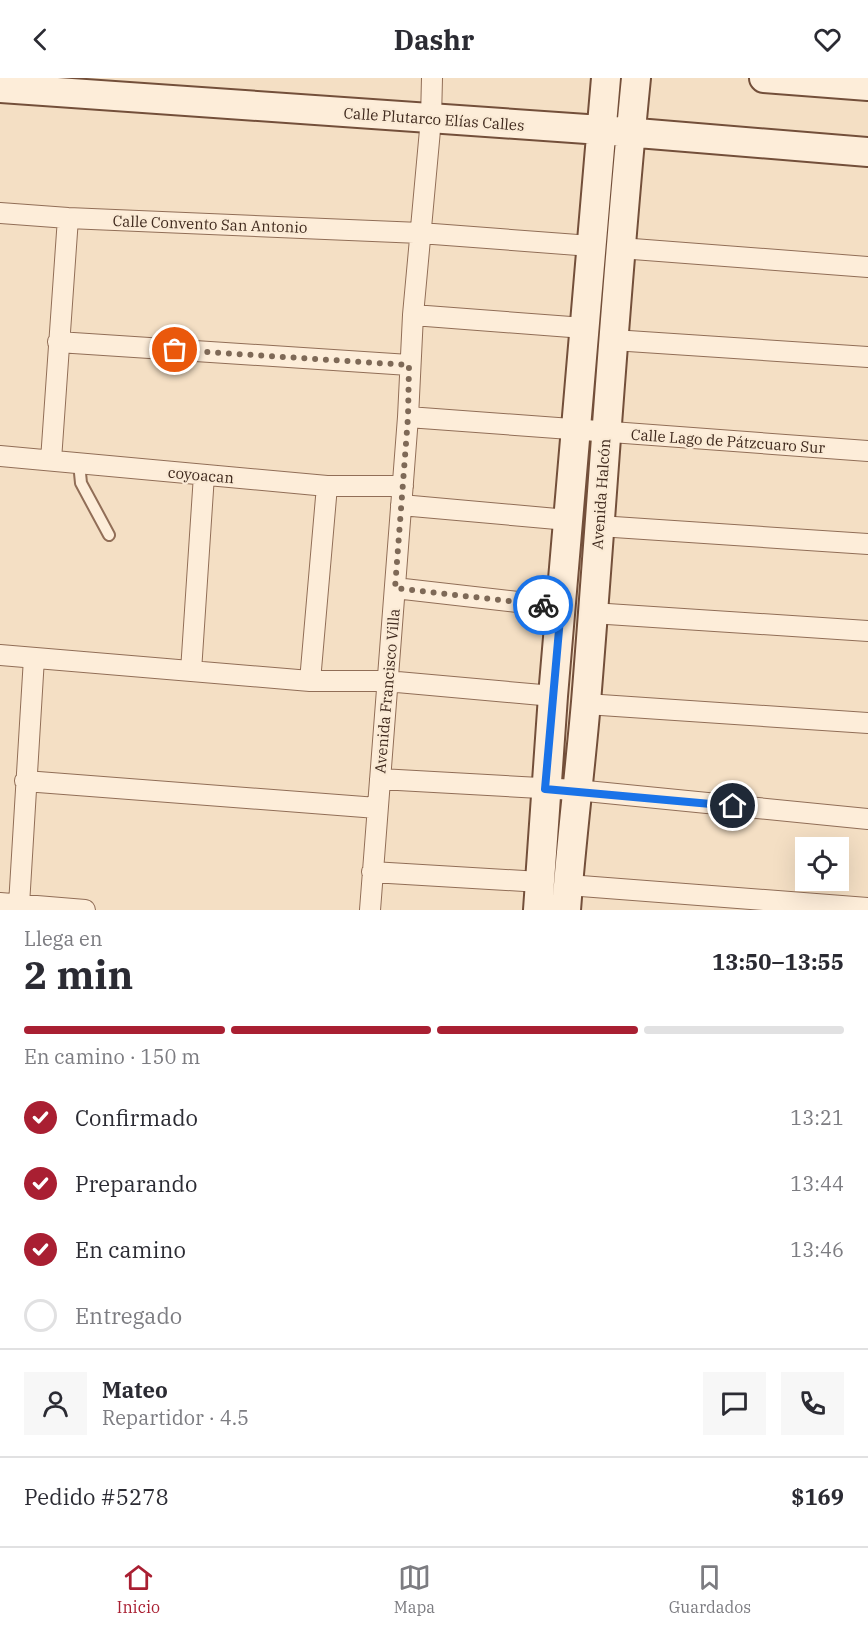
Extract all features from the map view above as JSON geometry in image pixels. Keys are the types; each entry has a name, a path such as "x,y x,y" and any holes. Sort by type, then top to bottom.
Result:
{"street":[{"name":"Avenida Francisco Villa","path":"370,910 408,417 409,365 431,119 432,78"},
{"name":"Avenida Halcón","path":"538,910 552,696 606,78"},
{"name":"Avenida Halcón","path":"567,898 586,704 620,248 636,78"},
{"path":"764,78 868,86"},
{"name":"Calle Plutarco Elías Calles","path":"0,88 630,132 868,152"},
{"name":"Calle Convento San Antonio","path":"0,213 420,233 591,246"},
{"path":"51,460 68,218"},
{"path":"620,248 868,267"},
{"path":"413,315 584,328"},
{"path":"613,340 868,357"},
{"path":"58,342 409,365"},
{"name":"Calle Lago de Pátzcuaro Sur","path":"408,417 868,451"},
{"name":"coyoacan","path":"0,456 327,486 568,520"},
{"path":"191,671 204,475"},
{"path":"310,681 327,486"},
{"path":"599,526 868,544"},
{"path":"395,588 561,607"},
{"path":"592,614 868,631"},
{"path":"0,655 310,681 387,681 552,696"},
{"path":"34,657 26,781 10,904 85,910"},
{"path":"586,704 868,723"},
{"path":"380,780 576,790 868,819"},
{"path":"26,781 377,808"},
{"path":"372,872 540,882"},
{"path":"567,898 868,908"}],"lane":[{"path":"79,463 81,483 109,535"}],"way so far":[{"path":"175,350 409,365 408,417 395,588 543,605"}],"route":[{"path":"543,605 561,607 545,789 733,806"}]}
